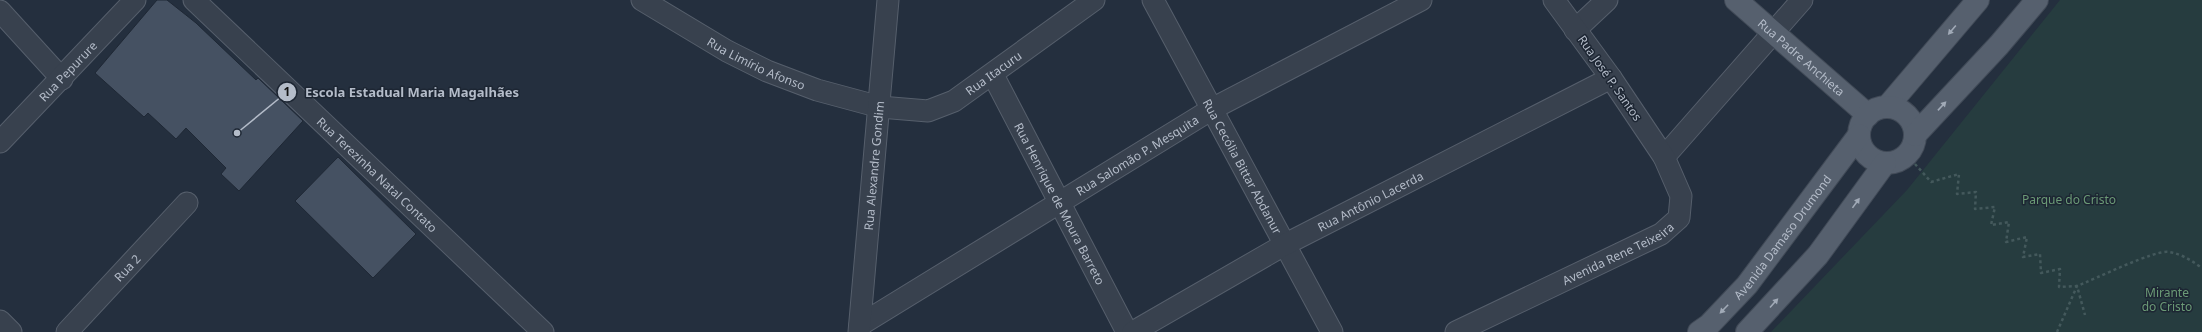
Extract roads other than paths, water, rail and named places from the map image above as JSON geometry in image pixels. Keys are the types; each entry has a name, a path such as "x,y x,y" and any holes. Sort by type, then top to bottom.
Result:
{"main road":[{"name":"Rua Padre Anchieta","path":"1736,0 1868,115"},
{"path":"1887,107 1978,0"},
{"path":"1915,135 1910,118 1900,110 1887,107 1880,108 1868,115 1860,128 1859,135 1864,151 1877,161 1885,163 1893,162 1907,155 1911,149 1915,135 1999,45 2036,0"},
{"name":"Avenida Damaso Drumond","path":"1699,332 1709,325 1747,285 1859,135"},
{"path":"1747,332 1818,254 1885,163"}],"street":[{"name":"Rua Pepurure","path":"0,142 62,79 135,0"},
{"name":"Rua Terezinha Natal Contato","path":"194,0 543,332"},
{"name":"Rua Limírio Afonso","path":"642,0 726,51 767,71 817,90 880,107"},
{"name":"Rua Alexandre Gondim","path":"860,328 888,0"},
{"name":"Rua Itacuru","path":"880,107 928,110 954,101 993,75 1094,0"},
{"name":"Rua Cecólia Bittar Abdanur","path":"1153,0 1332,332"},
{"name":"Rua Salomão P. Mesquita","path":"860,328 1212,109 1421,0"},
{"name":"Rua José P. Santos","path":"1554,0 1611,78 1664,157"},
{"path":"1575,30 1607,0"},
{"path":"1664,157 1802,0"},
{"path":"0,11 62,79"},
{"name":"Rua Henrique de Moura Barreto","path":"993,75 1127,332"},
{"name":"Rua Antônio Lacerda","path":"1133,332 1284,245 1611,78"},
{"name":"Avenida Rene Teixeira","path":"1456,332 1661,234 1678,218 1680,196 1664,157"},
{"name":"Rua 2","path":"67,332 188,203"},
{"path":"0,321 11,332"}],"place":[{"name":"Escola Estadual Maria Magalhães","path":"237,133"}],"park label":[{"name":"Parque do Cristo","path":"2069,199"},
{"name":"Mirante do Cristo","path":"2167,299"}]}
